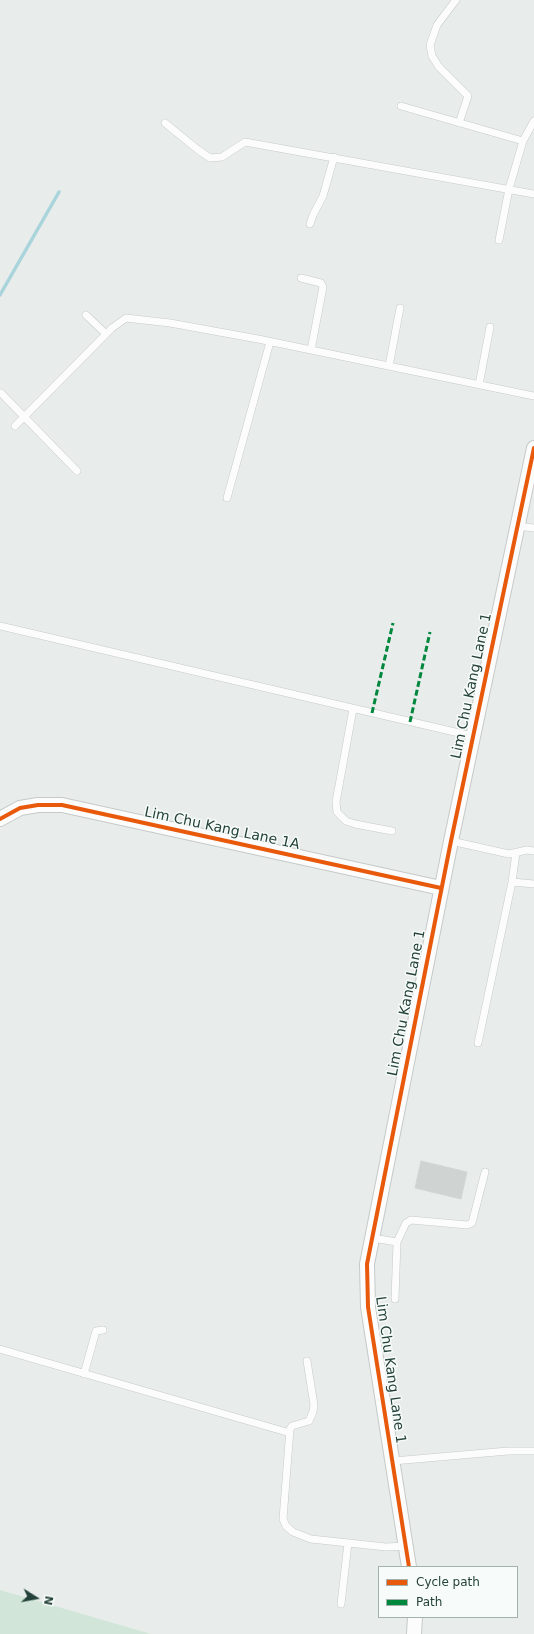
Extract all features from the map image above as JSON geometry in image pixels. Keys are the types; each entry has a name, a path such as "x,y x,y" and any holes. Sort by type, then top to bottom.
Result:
{"street":[{"name":"Lim Chu Kang Lane 1","path":"409,1566 368,1308 367,1264 472,736 534,448"},
{"name":"Lim Chu Kang Lane 1A","path":"0,819 20,808 38,805 62,805 441,888"},
{"path":"414,1634 415,1618"}],"lane":[{"path":"456,0 437,25 430,45 432,56 439,68 468,96 459,123"},
{"path":"401,106 523,141"},
{"path":"499,240 509,189 523,141 534,121"},
{"path":"166,124 197,150 210,158 222,157 245,142 534,194"},
{"path":"310,224 323,196 334,157"},
{"path":"300,278 320,283 323,287 311,350"},
{"path":"389,366 400,308"},
{"path":"86,315 106,334"},
{"path":"15,426 106,334 126,318 170,323 270,342 534,396"},
{"path":"479,385 490,327"},
{"path":"227,498 270,342"},
{"path":"0,393 77,471"},
{"path":"517,526 534,528"},
{"path":"0,626 472,736"},
{"path":"353,708 336,802 337,812 346,821 354,824 392,830"},
{"path":"451,841 509,854 526,850 534,851"},
{"path":"478,1043 512,882 516,853"},
{"path":"512,882 534,884"},
{"path":"395,1299 397,1242 402,1229 408,1220 467,1225 472,1223 485,1172"},
{"path":"372,1238 397,1242"},
{"path":"84,1374 96,1331 103,1330"},
{"path":"0,1349 290,1433"},
{"path":"308,1361 314,1405 312,1417 309,1421 292,1426 290,1433 283,1519 286,1526 293,1532 312,1539 386,1547 406,1546"},
{"path":"393,1461 508,1451 534,1451"},
{"path":"341,1604 348,1543"}],"green space":[{"path":"0,1590 151,1634 0,1634"}],"building":[{"path":"421,1161 467,1172 461,1199 415,1188"}],"waterway":[{"path":"0,295 59,192"}],"marked path":[{"path":"372,713 393,623"},
{"path":"410,722 430,632"}],"cycle path":[{"path":"409,1566 368,1307 367,1264 451,841 534,448"},
{"path":"0,819 20,808 38,805 62,805 441,888"}]}
